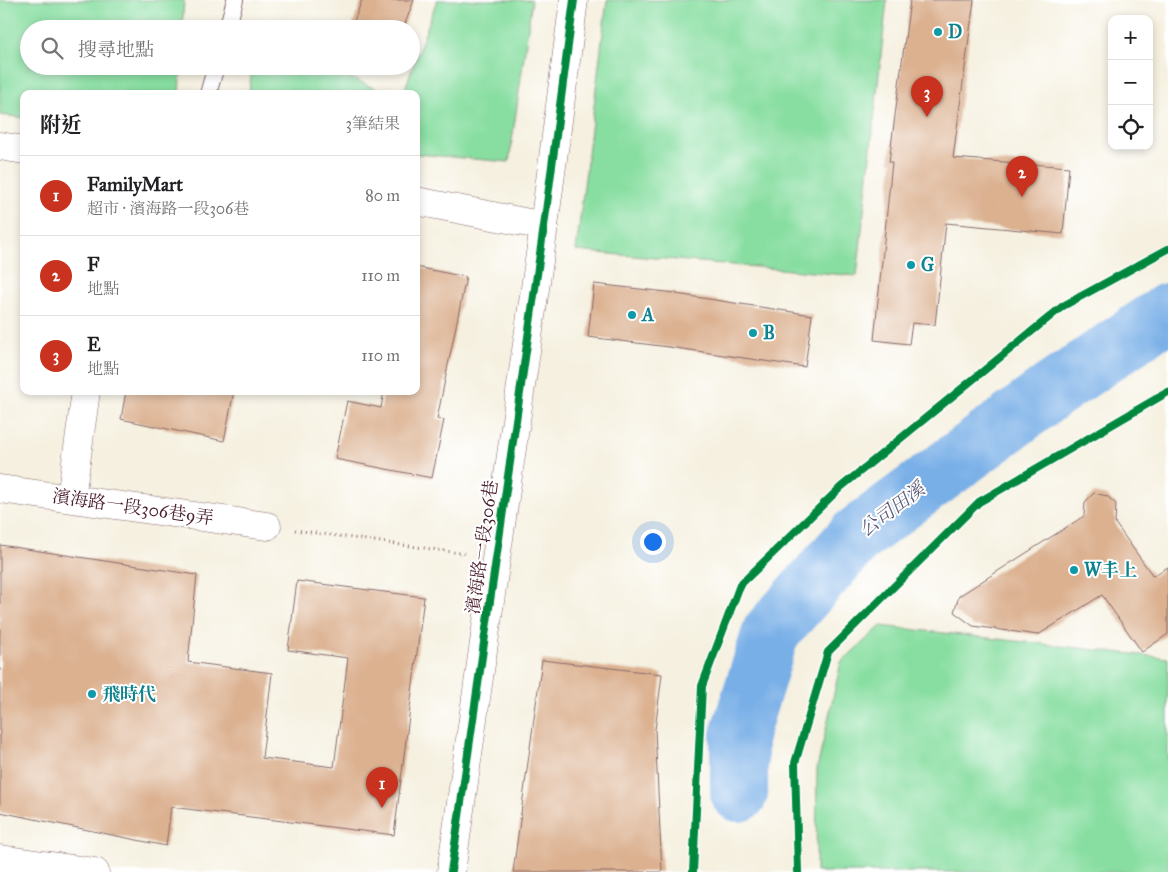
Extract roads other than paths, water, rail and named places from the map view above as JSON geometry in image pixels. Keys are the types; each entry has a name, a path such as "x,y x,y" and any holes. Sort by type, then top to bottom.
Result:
{"street":[{"name":"濱海路一段306巷","path":"451,872 544,226 574,0"},
{"path":"0,146 20,149"},
{"path":"420,202 544,226"},
{"path":"71,498 85,395"},
{"name":"濱海路一段306巷9弄","path":"0,489 267,526"},
{"path":"0,859 95,872"}],"lane":[{"path":"229,20 235,0"},
{"path":"209,90 213,75"}],"waterway":[{"name":"公司田溪","path":"739,793 739,735 771,632 856,536 1052,391 1168,312"}],"place":[{"name":"D","path":"938,32"},
{"name":"E","path":"927,117"},
{"name":"F","path":"1022,197"},
{"name":"G","path":"911,265"},
{"name":"A","path":"632,315"},
{"name":"B","path":"753,333"},
{"name":"W丰上","path":"1074,570"},
{"name":"飛時代","path":"92,694"},
{"name":"FamilyMart","path":"382,808"}]}
